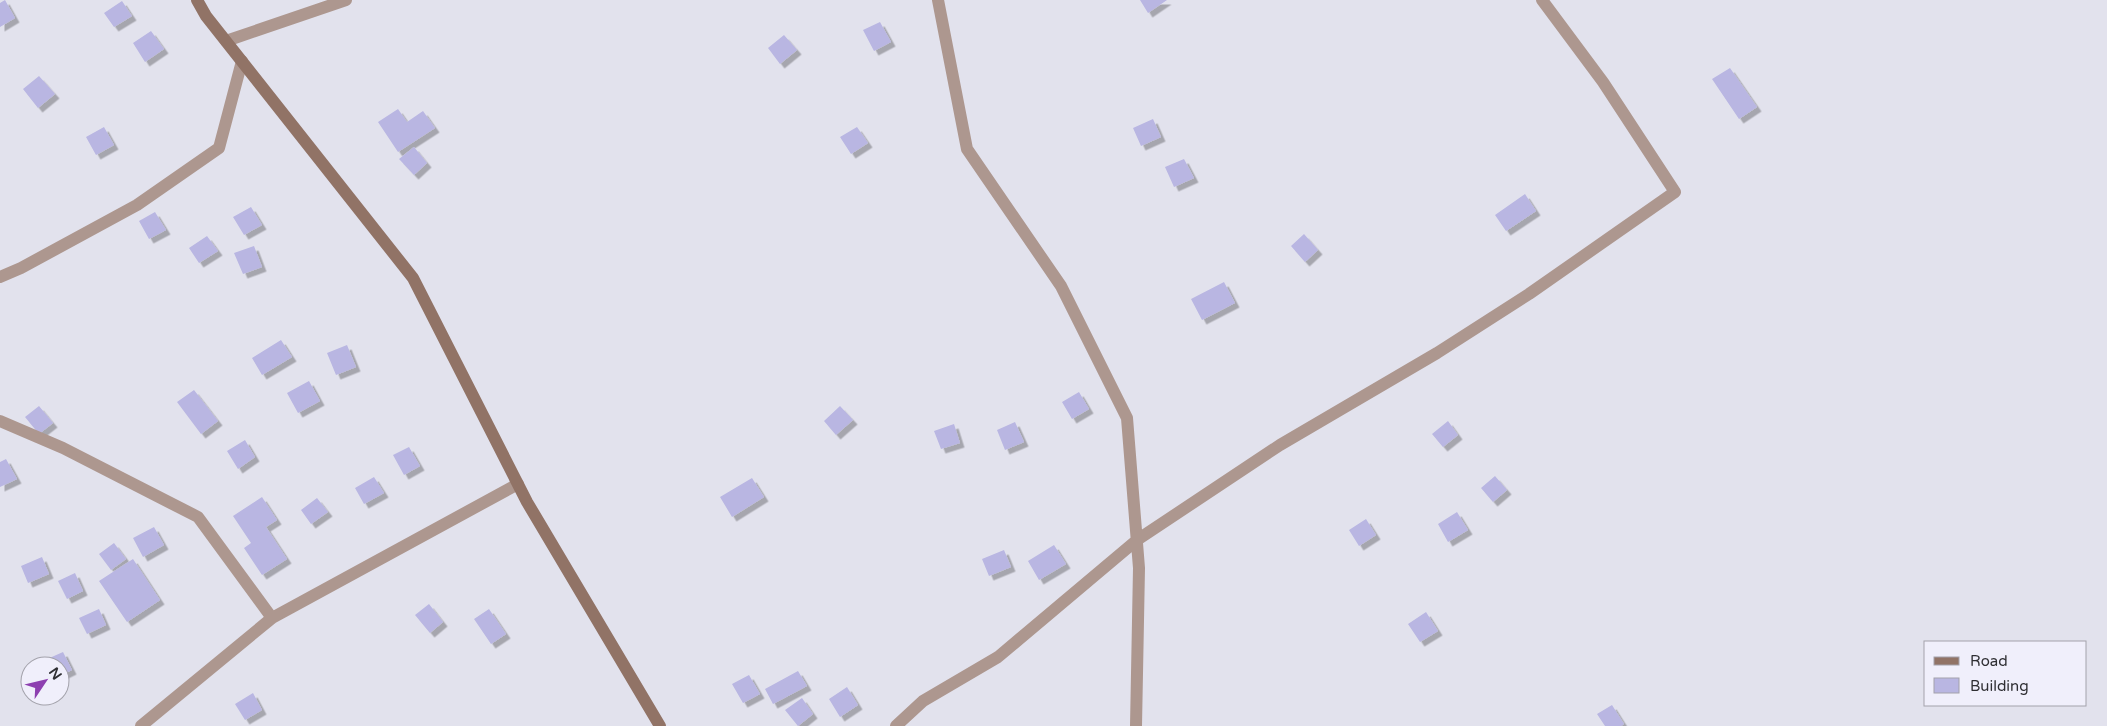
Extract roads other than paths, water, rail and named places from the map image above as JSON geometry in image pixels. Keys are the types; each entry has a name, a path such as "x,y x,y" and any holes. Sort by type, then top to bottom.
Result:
{"street":[{"path":"197,0 206,16 413,278 518,484 660,726"},
{"path":"226,41 346,0"},
{"path":"938,0 967,149 1061,286 1127,418 1139,568 1136,726"},
{"path":"896,726 923,701 998,657 1137,540 1280,445 1437,353 1529,294 1675,192 1603,82 1542,0"},
{"path":"0,277 21,268 137,206 219,148 242,61"},
{"path":"0,422 63,448 198,517 272,618"},
{"path":"141,726 272,618 518,484"}]}
